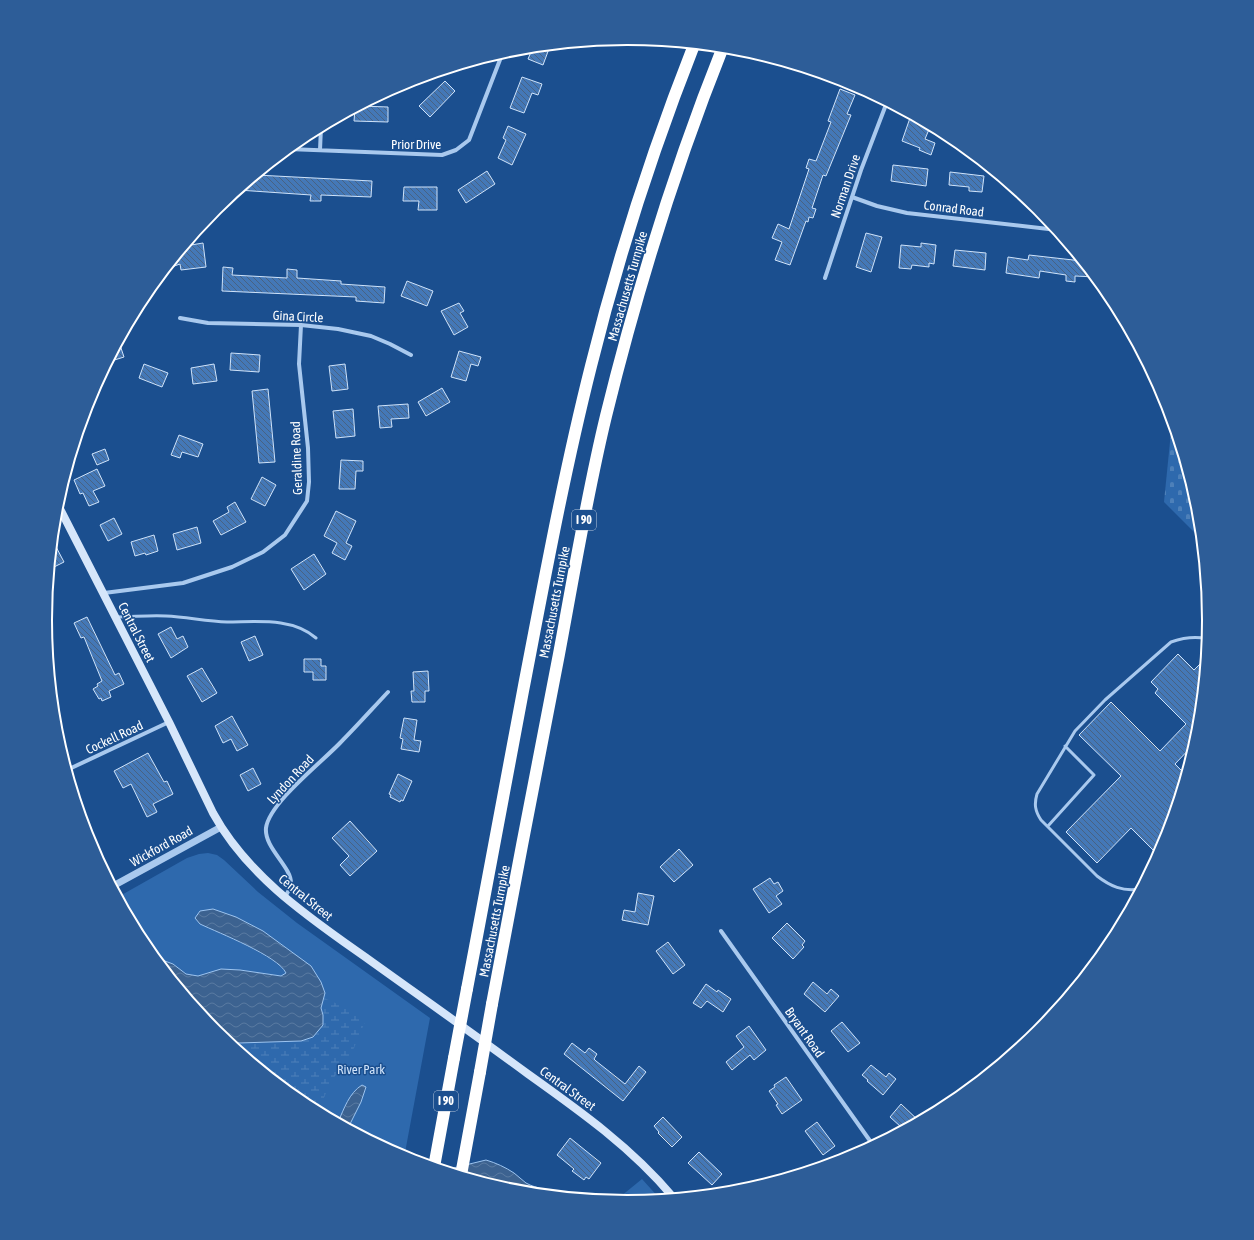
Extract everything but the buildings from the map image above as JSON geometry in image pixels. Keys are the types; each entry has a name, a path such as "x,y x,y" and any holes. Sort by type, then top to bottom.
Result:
{"highway":[{"name":"Massachusetts Turnpike","path":"435,1161 561,495 607,306 628,234 656,149 693,49"},
{"name":"Massachusetts Turnpike","path":"462,1170 587,501 607,414 641,284 668,198 697,113 721,53"}],"main road":[{"name":"Central Street","path":"62,513 221,826 244,858 285,897 325,928 597,1124 650,1171 669,1194"}],"street":[{"name":"Prior Drive","path":"298,149 442,156 456,150 469,140 500,60"},
{"name":"Norman Drive","path":"825,278 852,197 885,106"},
{"path":"320,150 321,134"},
{"name":"Conrad Road","path":"852,197 882,207 907,213 1048,229"},
{"name":"Gina Circle","path":"180,318 208,323 301,325 338,329 371,336 411,355"},
{"name":"Geraldine Road","path":"104,593 183,583 232,567 263,552 285,535 307,501 309,482 308,448 299,364 301,325"},
{"name":"Lyndon Road","path":"285,897 291,883 289,875 267,838 266,827 268,819 298,783 340,743 388,692"},
{"name":"Cockell Road","path":"72,768 169,722"},
{"name":"Wickford Road","path":"116,884 221,826"},
{"name":"Bryant Road","path":"721,931 870,1141"}],"lane":[{"path":"116,617 165,616 220,621 278,623 290,625 316,638"},
{"path":"1135,890 1127,891 1116,888 1097,876 1037,813 1035,800 1037,794 1075,731 1105,700 1171,642 1182,638 1202,638"},
{"path":"1048,826 1094,775 1065,746"}],"green space":[{"path":"1171,434 1182,471 1195,533 1164,502"},
{"name":"River Park","path":"208,853 217,855 258,892 297,923 430,1018 405,1150 373,1136 339,1118 277,1076 235,1040 239,1043 286,1042 322,1025 263,931 236,917 213,909 200,924 271,959 286,973 281,976 240,970 207,973 198,976 186,974 173,964 165,961 149,939 122,895 187,858"},
{"path":"324,998 367,1017 354,1048 331,1082 320,1106 277,1076 232,1037 239,1043 286,1042 312,1037 322,1025 323,1015 321,1008"},
{"path":"642,1179 656,1194 627,1195 623,1195"}],"water":[{"path":"213,909 236,917 263,931 311,966 321,982 325,993 321,1008 323,1025 313,1037 301,1041 239,1043 220,1027 165,961 173,964 186,974 198,976 221,969 240,970 281,976 286,973 281,966 260,952 200,924 195,918 200,911"},
{"path":"362,1085 366,1087 361,1102 350,1124 340,1118 350,1097 357,1088"},
{"path":"486,1160 507,1169 526,1183 538,1188 515,1184 454,1168"}]}
